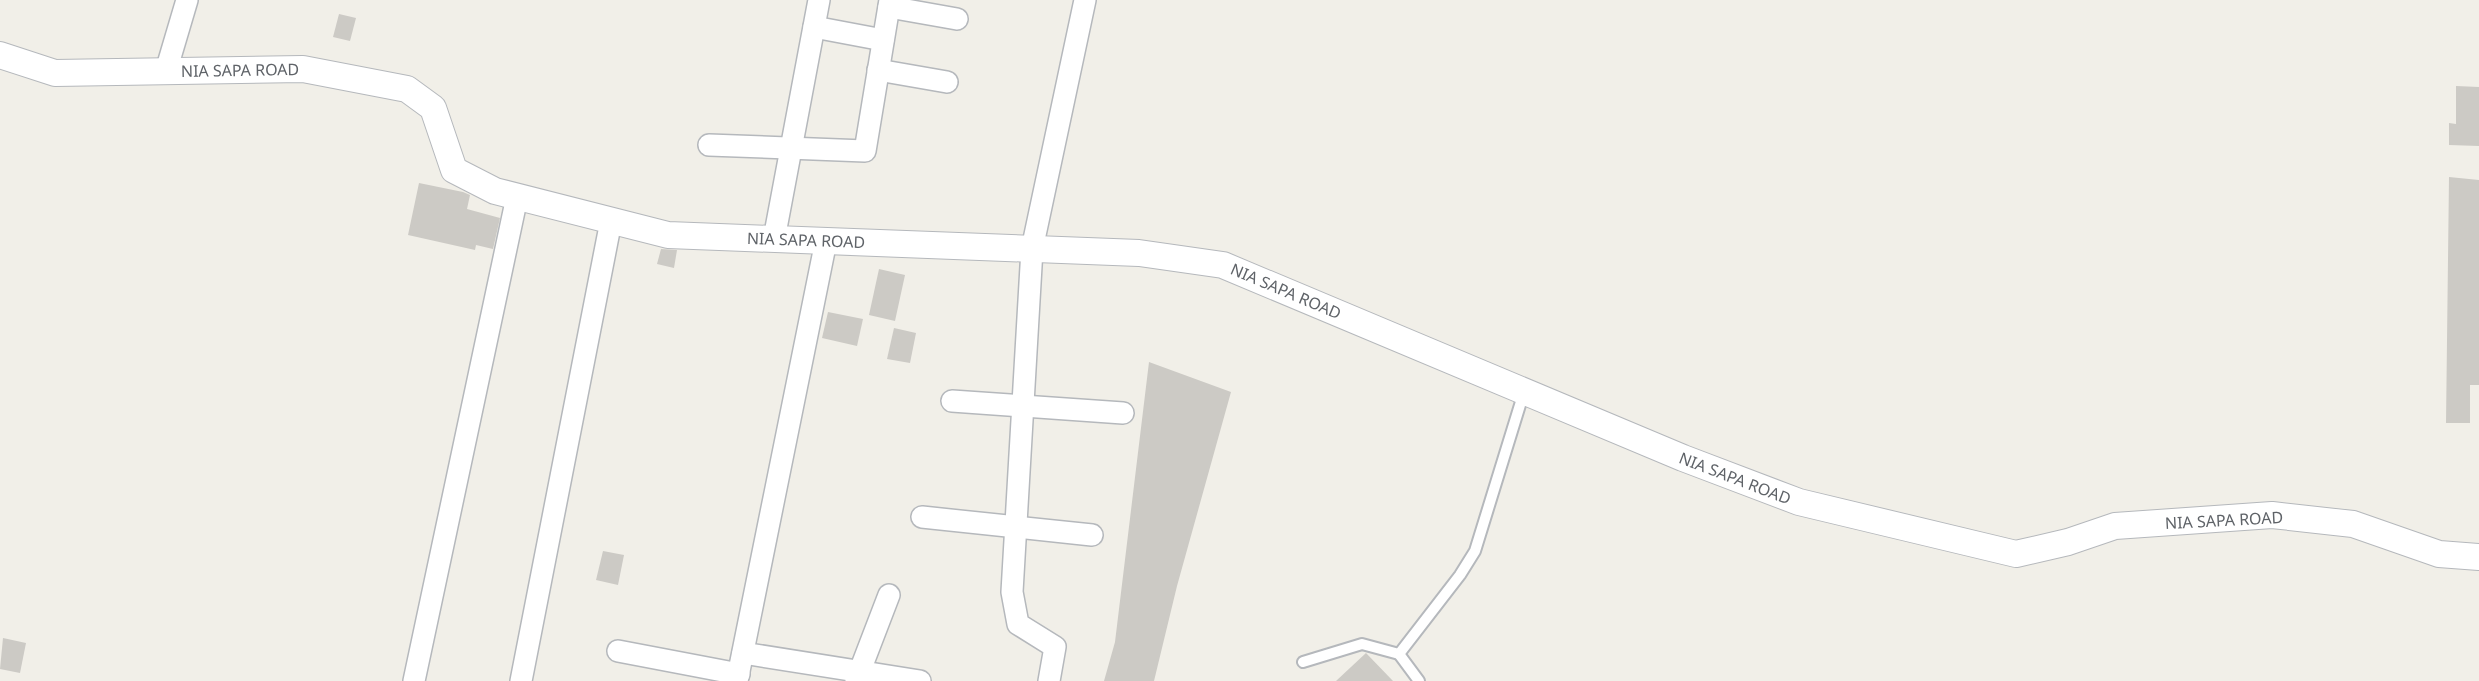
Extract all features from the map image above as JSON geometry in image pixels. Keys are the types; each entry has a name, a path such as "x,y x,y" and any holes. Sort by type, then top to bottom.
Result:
{"street":[{"path":"166,71 187,0"},
{"path":"774,239 819,0"},
{"path":"1049,681 1055,647 1018,624 1012,592 1018,528 1032,249 1085,0"},
{"path":"709,145 792,146 865,151 890,3 957,19"},
{"path":"814,27 883,40"},
{"name":"NIA SAPA ROAD","path":"0,55 55,73 303,69 407,89 433,108 454,170 495,191 668,235 1139,253 1223,265 1683,459 1799,502 2016,554 2068,542 2115,526 2272,515 2353,524 2439,554 2479,557"},
{"path":"878,70 947,82"},
{"path":"414,681 517,197"},
{"path":"521,681 611,220"},
{"path":"740,670 826,241"},
{"path":"952,401 1023,404 1122,413"},
{"path":"922,517 1092,535"},
{"path":"858,676 889,595"},
{"path":"618,651 740,670 920,681"}],"lane":[{"path":"1399,654 1460,575 1475,551 1524,392"},
{"path":"1304,662 1362,644 1399,654 1419,681"}],"building":[{"path":"339,14 356,18 350,41 333,37"},
{"path":"2456,86 2479,87 2479,146 2449,145 2449,123 2456,124"},
{"path":"2449,177 2479,180 2479,385 2470,385 2470,423 2446,423"},
{"path":"419,183 470,195 467,209 500,218 493,249 476,245 475,250 408,235"},
{"path":"661,249 677,250 674,268 657,264"},
{"path":"879,269 905,275 895,321 869,315"},
{"path":"828,312 863,319 857,346 822,338"},
{"path":"894,328 916,333 910,363 887,359"},
{"path":"1149,362 1231,392 1177,586 1154,681 1104,681 1115,642"},
{"path":"603,551 624,555 618,585 596,580"},
{"path":"3,638 26,643 20,673 0,669"},
{"path":"1366,653 1393,681 1336,681"}]}
